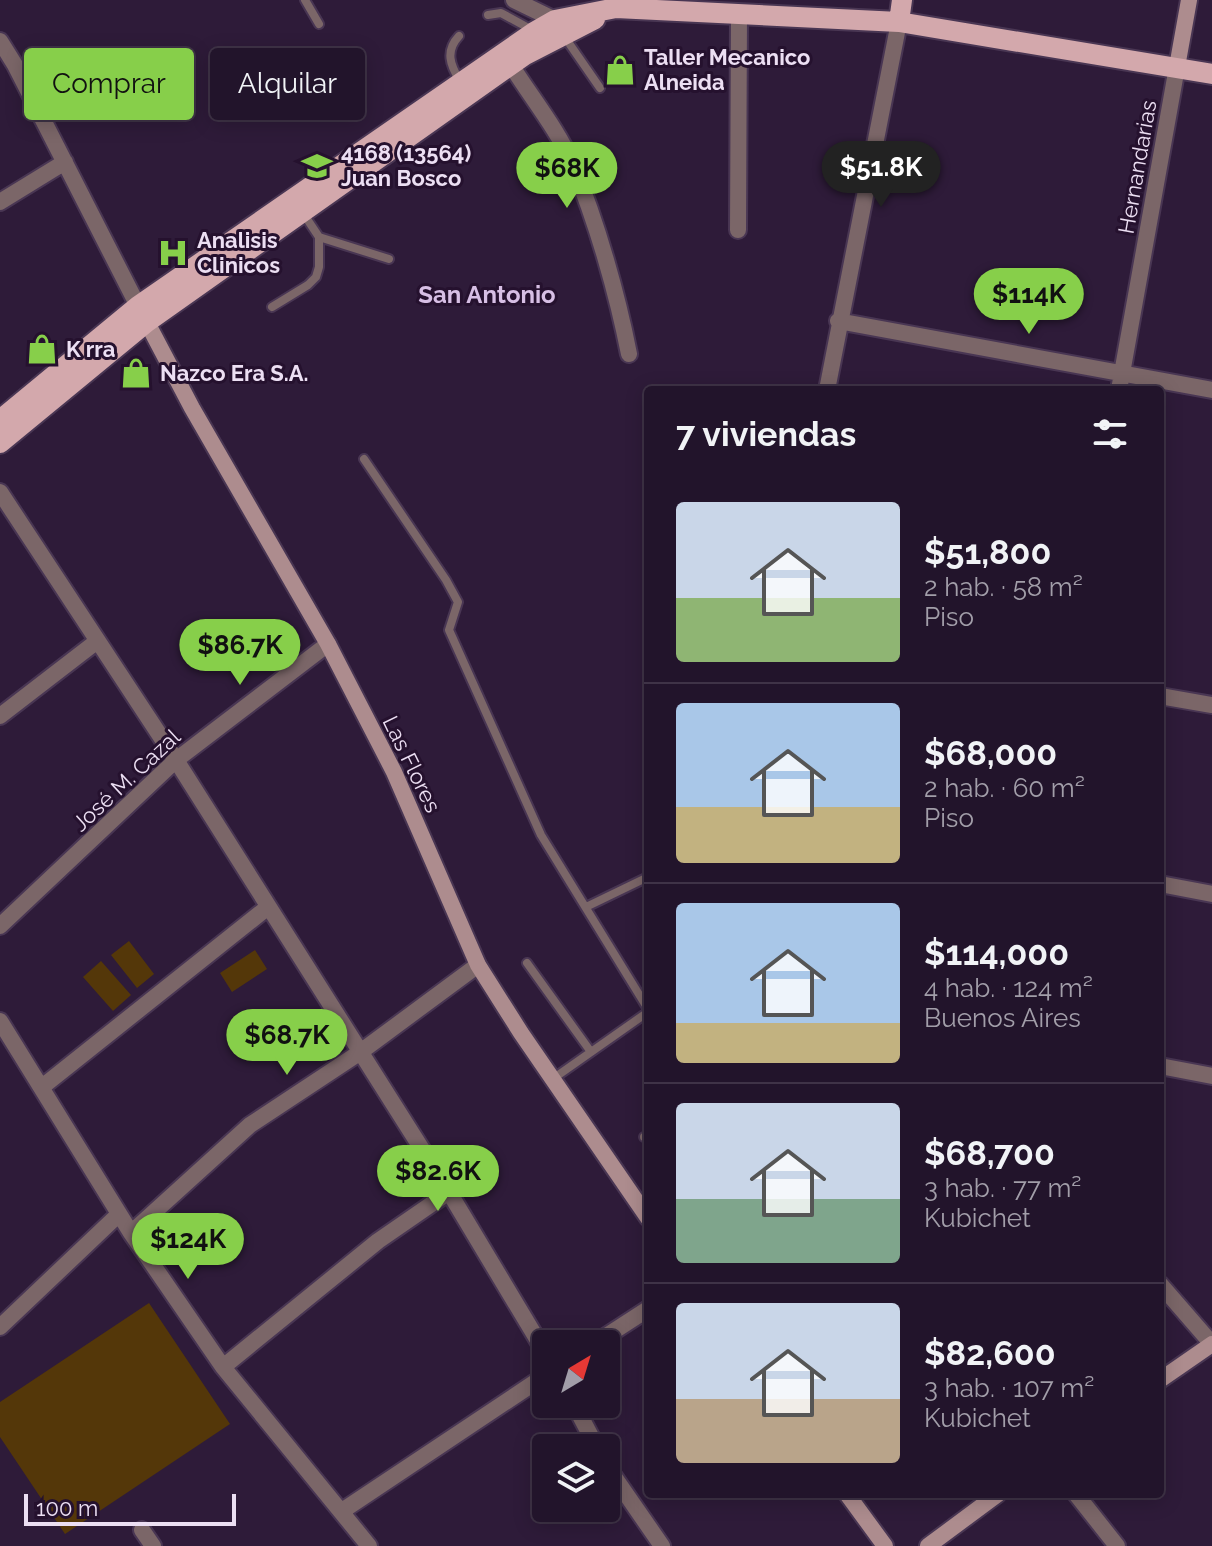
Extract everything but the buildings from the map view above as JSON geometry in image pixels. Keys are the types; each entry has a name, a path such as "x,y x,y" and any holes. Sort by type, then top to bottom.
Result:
{"main road":[{"path":"899,22 902,0"},
{"path":"0,420 461,82 534,32 560,28 616,8 690,5 739,13 899,22 1212,74"},
{"path":"0,443 143,314 302,212 560,28"}],"street":[{"name":"Hernandarias","path":"1120,382 1189,0"},
{"path":"520,3 560,28"},
{"path":"738,230 739,13"},
{"path":"828,386 899,22"},
{"path":"0,41 143,314"},
{"path":"511,65 572,163 607,267 629,354"},
{"path":"0,202 65,162"},
{"name":"Las Flores","path":"143,314 192,408 328,644 394,772 478,965 644,1212"},
{"path":"838,321 1120,382 1212,390"},
{"path":"0,492 176,760 449,1192 532,1331"},
{"path":"0,716 96,642"},
{"name":"José M. Cazal","path":"0,926 176,760 328,644"},
{"path":"1164,697 1212,705"},
{"path":"1164,885 1212,894"},
{"path":"42,1087 268,907"},
{"path":"131,1233 250,1125 359,1053 478,965"},
{"path":"0,1021 131,1233 223,1367 369,1546"},
{"path":"1164,1067 1212,1076"},
{"path":"223,1367 378,1241 449,1192"},
{"path":"0,1327 119,1214"},
{"path":"1164,1289 1212,1344 1164,1377"},
{"path":"616,1330 644,1312"},
{"path":"342,1511 532,1384"},
{"path":"620,1485 662,1546"},
{"path":"850,1498 885,1546"},
{"path":"928,1546 993,1498"},
{"path":"1079,1498 1117,1546"},
{"path":"142,1530 153,1546"}],"lane":[{"path":"305,0 319,24"},
{"path":"514,18 520,3"},
{"path":"488,15 501,13 534,32"},
{"path":"560,28 600,88"},
{"path":"459,36 449,52 452,69 461,82"},
{"path":"272,307 316,277 319,237 302,212"},
{"path":"319,237 389,259"},
{"path":"364,459 458,602 449,630 541,835 644,1003"},
{"path":"586,907 644,879"},
{"path":"527,963 591,1052"},
{"path":"554,1078 644,1013"}],"shaded area":[{"path":"129,941 154,974 137,988 111,955"},
{"path":"255,950 267,969 232,992 220,973"},
{"path":"101,961 131,995 113,1011 83,977"},
{"path":"149,1303 230,1424 65,1534 0,1437 0,1402"}],"place":[{"name":"Taller Mecanico Alneida","path":"620,70"},
{"name":"4168 (13564) Juan Bosco","path":"317,166"},
{"name":"Analisis Clinicos","path":"173,253"},
{"name":"K rra","path":"42,349"},
{"name":"Nazco Era S.A.","path":"136,373"}],"district":[{"name":"San Antonio","path":"487,295"}]}
